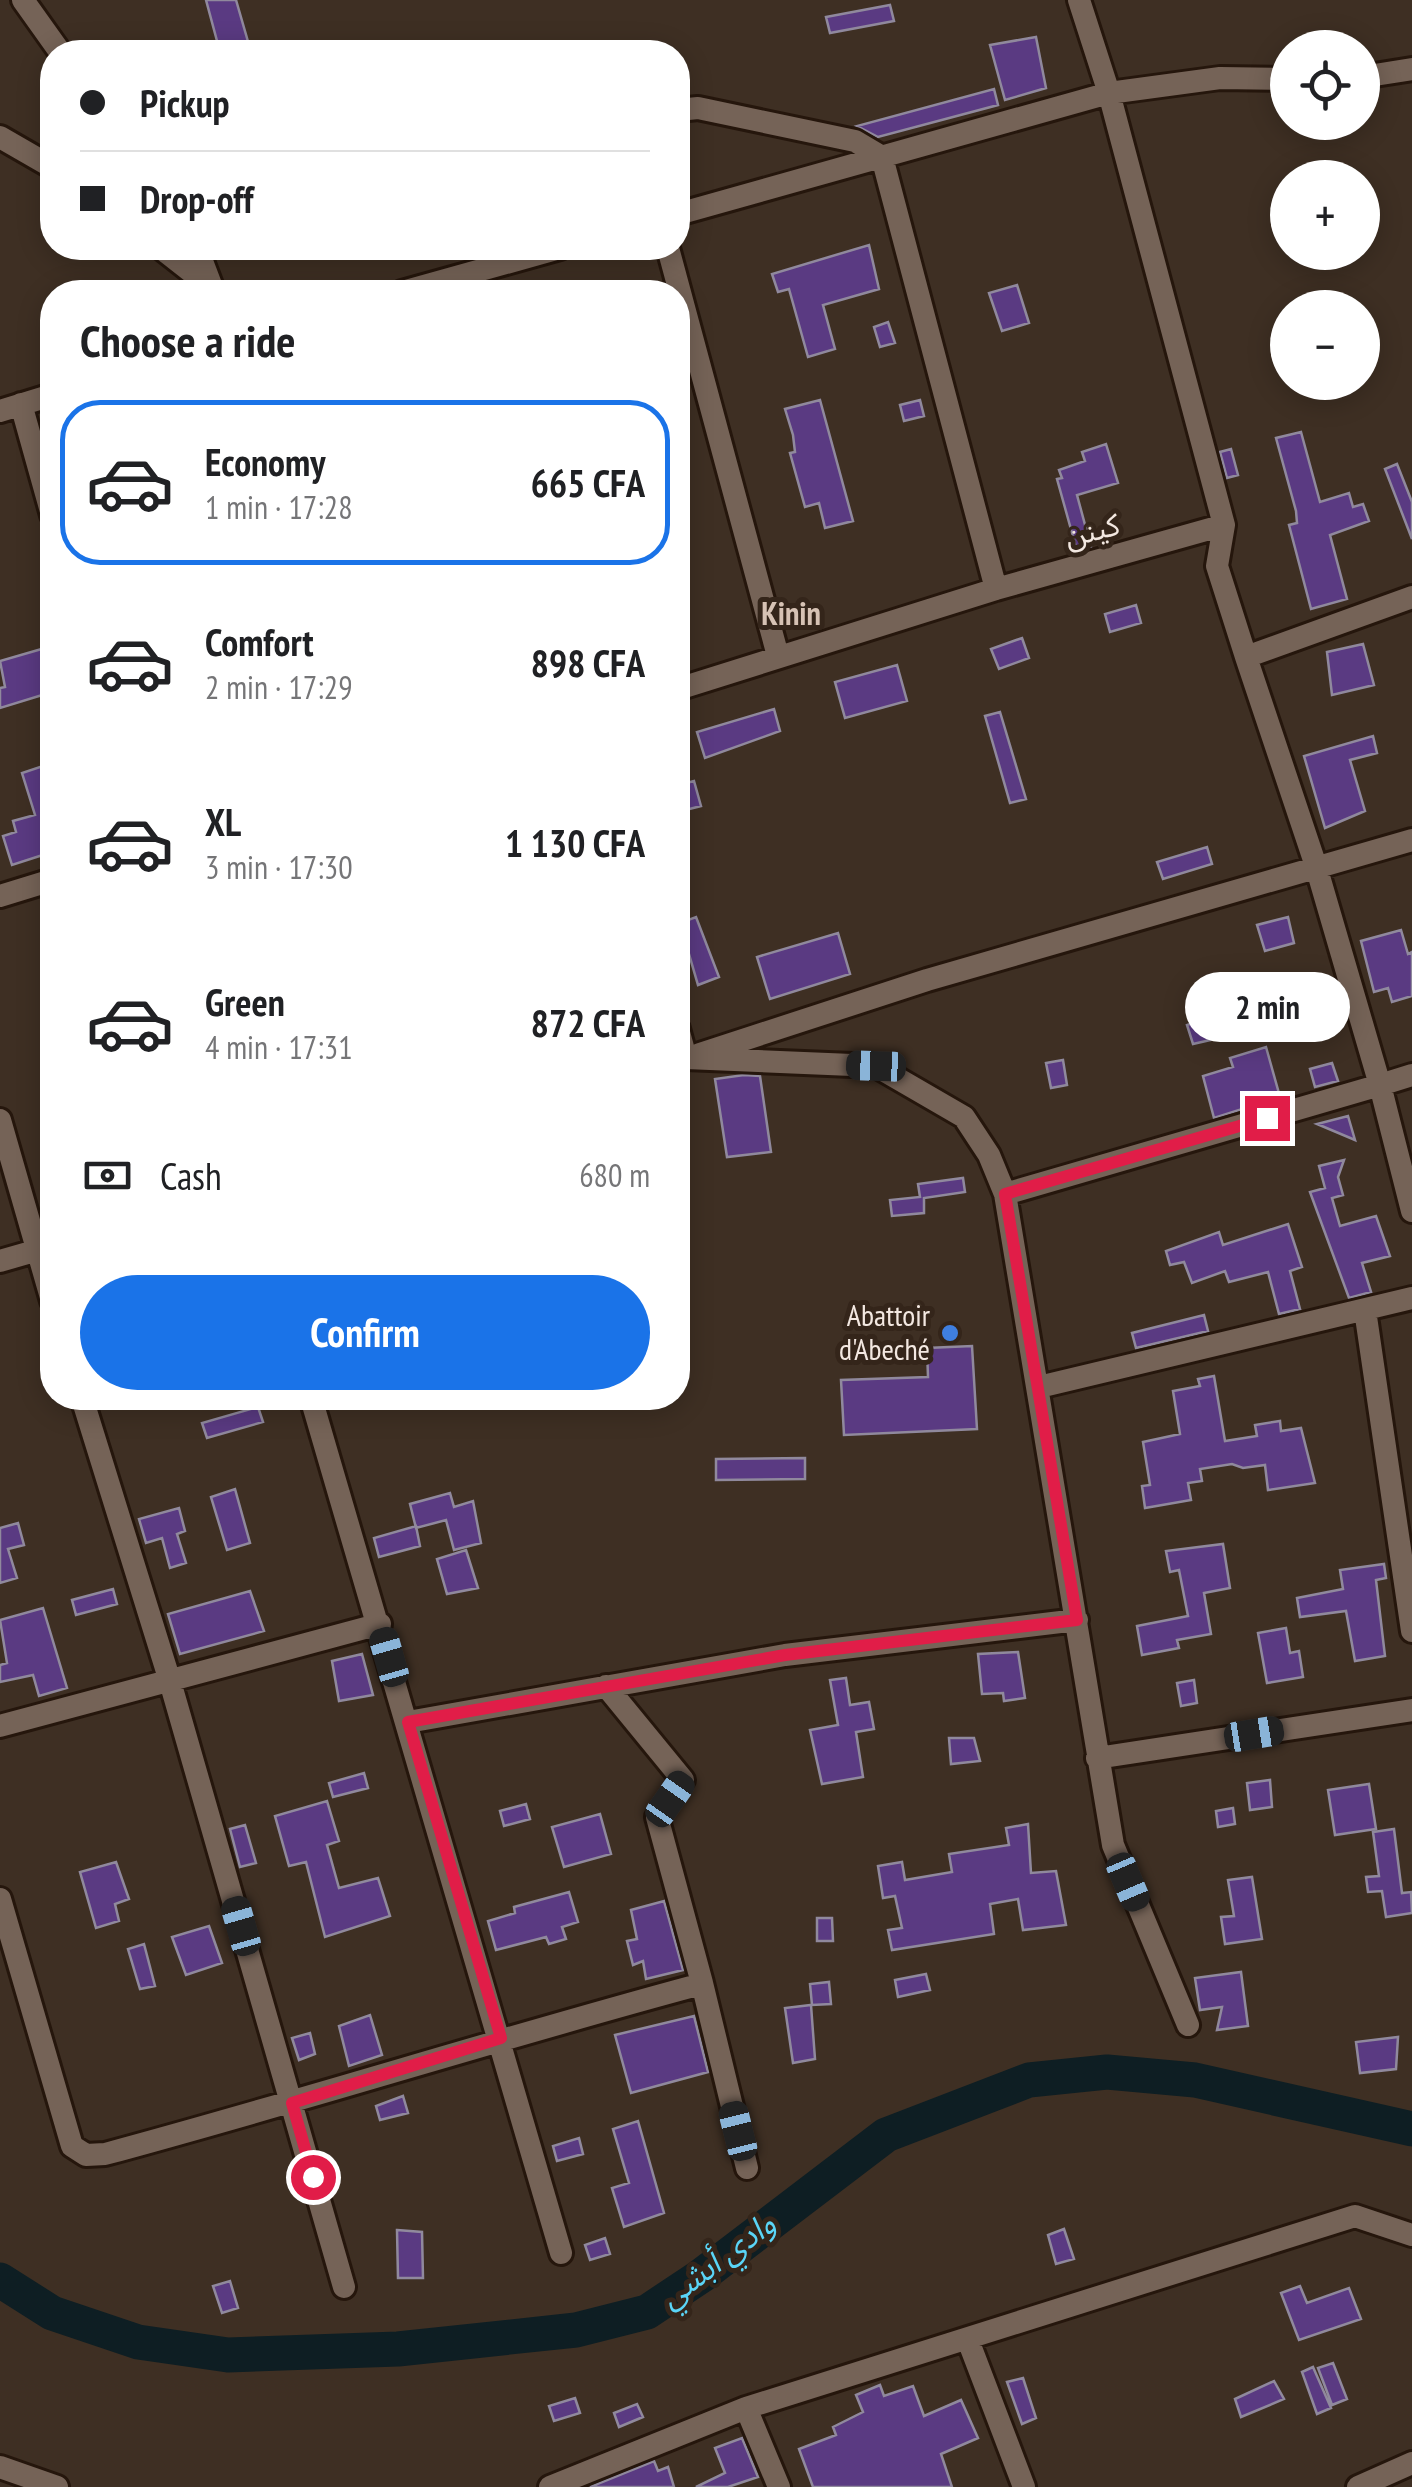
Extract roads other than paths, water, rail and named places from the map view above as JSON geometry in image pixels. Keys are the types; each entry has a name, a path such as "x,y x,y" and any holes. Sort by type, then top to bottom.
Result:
{"street":[{"path":"23,0 51,40"},
{"path":"1080,0 1109,93 1224,525 1217,566 1316,866 1412,1211"},
{"path":"1380,74 1412,69"},
{"path":"690,211 1109,93 1220,78 1270,79"},
{"path":"690,109 856,141 882,157 996,589"},
{"path":"0,137 40,160"},
{"path":"176,260 201,280"},
{"path":"466,280 525,260"},
{"path":"690,330 778,656"},
{"path":"40,399 10,408 40,484"},
{"name":"كينن","path":"690,685 996,589 1224,525"},
{"path":"1246,657 1412,597"},
{"path":"690,1057 927,980 1412,840"},
{"path":"0,896 40,884"},
{"path":"690,1060 876,1066 964,1117 989,1155 1005,1194 1113,1846 1188,2025"},
{"path":"1005,1194 1412,1076"},
{"path":"0,1120 40,1234"},
{"path":"0,1261 40,1249"},
{"path":"1039,1387 1412,1298"},
{"path":"1365,1310 1412,1631"},
{"path":"86,1410 170,1678 344,2287"},
{"path":"315,1410 562,2253"},
{"path":"408,1722 785,1655 1077,1620"},
{"path":"0,1726 380,1624"},
{"path":"606,1686 683,1780 658,1817 747,2168"},
{"path":"1097,1758 1412,1710"},
{"path":"0,1900 72,2146 86,2154 105,2154 292,2103 501,2038 702,1983"},
{"path":"550,2487 746,2408 1355,2216 1412,2235"},
{"path":"968,2340 1024,2487"},
{"path":"746,2408 779,2487"},
{"path":"1358,2487 1412,2463"},
{"path":"0,2468 57,2487"}],"waterway":[{"name":"وادي أبشي","path":"0,2280 52,2313 138,2342 228,2355 398,2349 576,2330 647,2312 701,2276 886,2135 1029,2080 1107,2072 1195,2080 1412,2129"}],"place":[{"name":"Abattoir d'Abeché","path":"950,1333"}],"district":[{"name":"Kinin","path":"791,614"}]}
